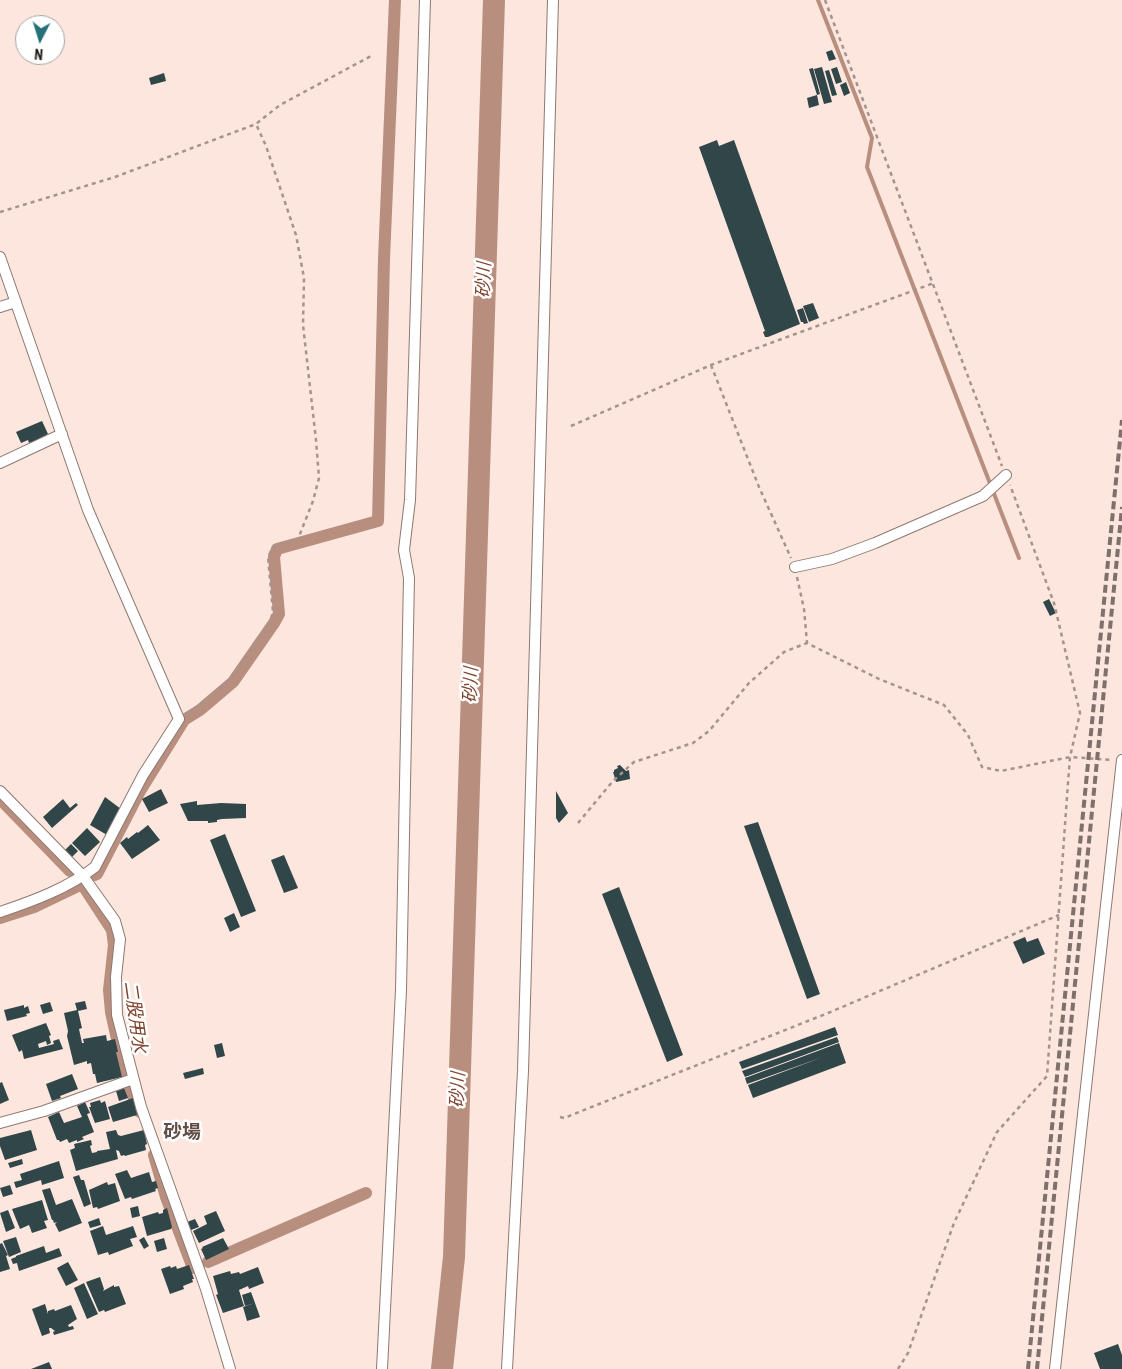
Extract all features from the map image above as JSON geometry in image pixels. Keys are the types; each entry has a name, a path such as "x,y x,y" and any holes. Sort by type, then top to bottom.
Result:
{"street":[{"path":"382,1369 401,990 409,578 404,550 410,500 425,0"},
{"path":"507,1369 523,1071 552,0"},
{"path":"0,257 88,510 179,719 143,775 95,867 83,876 29,902 0,912"},
{"path":"0,307 16,302"},
{"path":"0,463 62,434"},
{"path":"795,567 832,560 884,540 983,496 1006,474"},
{"path":"1056,1369 1122,760"},
{"path":"0,790 83,876 115,921 120,939 116,977 117,1015 133,1079 141,1107 206,1289 230,1369"},
{"path":"0,1124 44,1111 133,1079"}],"path":[{"path":"824,0 934,283 1054,603 1080,713 1070,757 1047,1076 997,1132 954,1223 908,1353 898,1369"},
{"path":"0,212 115,177 256,124 280,105 370,56"},
{"path":"179,719 212,696 230,679 269,625 273,612 268,557 273,547 298,539 314,501 319,478 303,325 304,278 296,235 266,146 256,124"},
{"path":"571,426 711,364 934,283"},
{"path":"711,364 759,487 795,567 804,609 807,642"},
{"path":"807,642 879,679 944,705 968,735 982,767 1001,771 1070,757 1122,760"},
{"path":"578,823 613,781 634,762 693,743 709,731 749,683 784,652 807,642"},
{"path":"560,1117 573,1114 828,1013 1059,915"}],"building":[{"path":"832,50 836,59 829,61 826,52"},
{"path":"822,67 832,102 824,104 814,69"},
{"path":"837,67 842,82 836,84 831,69"},
{"path":"813,68 820,94 817,95 809,69"},
{"path":"829,70 837,95 832,96 825,71"},
{"path":"164,73 166,81 151,85 149,78"},
{"path":"846,82 850,93 844,96 840,85"},
{"path":"817,95 819,105 809,108 807,98"},
{"path":"717,140 719,146 734,140 800,324 768,337 765,337 763,332 765,331 699,147"},
{"path":"813,303 819,318 809,322 803,306"},
{"path":"803,308 808,323 804,324 801,322 797,310"},
{"path":"42,421 48,434 46,437 32,443 29,443 28,440 21,443 16,432"},
{"path":"1049,599 1056,613 1050,616 1043,602"},
{"path":"620,765 626,771 629,770 630,779 616,782 613,772"},
{"path":"161,789 168,803 149,812 142,799"},
{"path":"556,791 568,813 559,823 556,818"},
{"path":"105,797 121,809 107,835 90,825"},
{"path":"63,799 70,808 76,803 78,805 52,828 43,817"},
{"path":"197,801 197,805 221,803 246,804 246,818 222,819 217,820 217,822 208,823 208,821 188,821 180,804"},
{"path":"758,822 820,994 807,999 744,826"},
{"path":"148,825 160,840 132,859 120,843"},
{"path":"87,828 100,842 85,856 72,843"},
{"path":"225,834 256,911 241,917 210,840"},
{"path":"71,844 78,851 72,857 65,850"},
{"path":"284,855 298,888 284,893 271,860"},
{"path":"619,887 683,1055 667,1062 602,894"},
{"path":"234,913 240,927 230,932 224,918"},
{"path":"1025,937 1027,942 1038,938 1045,954 1023,964 1013,942"},
{"path":"85,1001 87,1009 78,1011 82,1028 79,1029 82,1043 84,1043 83,1039 106,1035 107,1041 115,1039 122,1077 97,1083 91,1063 87,1064 87,1061 74,1065 64,1013 77,1010 75,1003"},
{"path":"50,1002 53,1011 43,1014 40,1005"},
{"path":"24,1005 24,1008 28,1006 30,1013 26,1014 27,1016 7,1021 4,1010"},
{"path":"46,1023 51,1035 49,1036 51,1043 47,1045 46,1041 38,1044 39,1048 54,1044 53,1041 59,1039 63,1049 24,1059 22,1050 19,1052 12,1035"},
{"path":"835,1027 838,1035 742,1069 739,1062"},
{"path":"837,1037 839,1042 745,1077 742,1071"},
{"path":"222,1043 225,1056 217,1058 214,1045"},
{"path":"839,1043 846,1063 753,1098 748,1085 823,1057 747,1084 745,1078"},
{"path":"203,1068 204,1074 185,1079 183,1073"},
{"path":"72,1074 78,1089 52,1101 46,1084"},
{"path":"2,1082 9,1100 0,1104 0,1083"},
{"path":"124,1088 128,1098 119,1101 116,1091"},
{"path":"133,1098 137,1115 113,1122 108,1107"},
{"path":"100,1100 101,1103 105,1101 110,1119 95,1123 89,1107 91,1107 90,1103"},
{"path":"85,1102 90,1113 87,1114 94,1132 82,1137 84,1139 77,1142 77,1140 69,1143 67,1139 60,1142 57,1140 48,1117 59,1112 64,1123 82,1117 77,1106"},
{"path":"31,1130 37,1150 5,1160 0,1146 0,1138"},
{"path":"116,1130 118,1135 121,1136 144,1130 147,1144 145,1145 146,1150 121,1156 119,1151 116,1150 118,1159 76,1171 70,1150 75,1148 74,1144 91,1140 92,1153 110,1149 106,1132"},
{"path":"22,1159 23,1164 10,1168 8,1163"},
{"path":"59,1161 64,1178 42,1185 41,1180 16,1188 14,1182 22,1180 20,1174"},
{"path":"127,1170 131,1178 149,1172 152,1182 156,1181 158,1188 155,1189 156,1191 132,1199 131,1197 125,1199 115,1174"},
{"path":"79,1175 81,1180 84,1180 91,1204 84,1207 73,1177"},
{"path":"107,1182 108,1185 115,1183 120,1201 98,1209 97,1207 93,1208 89,1190"},
{"path":"10,1185 13,1194 3,1197 0,1188"},
{"path":"50,1188 56,1205 72,1199 82,1223 59,1232 55,1224 57,1222 54,1223 52,1220 42,1190"},
{"path":"42,1200 48,1220 44,1221 47,1228 32,1233 29,1225 20,1229 12,1209"},
{"path":"138,1206 140,1216 132,1218 130,1208"},
{"path":"167,1208 171,1229 147,1236 142,1217 158,1212 159,1214 163,1213 163,1210"},
{"path":"8,1210 15,1228 6,1232 0,1213"},
{"path":"216,1211 225,1231 199,1243 193,1231 207,1224 204,1216"},
{"path":"99,1218 101,1225 90,1228 88,1222"},
{"path":"195,1219 199,1227 191,1230 187,1222"},
{"path":"103,1226 106,1235 133,1226 137,1237 130,1239 133,1246 109,1255 108,1252 98,1255 90,1231"},
{"path":"16,1237 21,1252 9,1257 3,1241"},
{"path":"144,1237 149,1246 144,1249 139,1240"},
{"path":"164,1238 167,1249 157,1252 154,1241"},
{"path":"223,1238 229,1249 206,1260 201,1249 202,1247"},
{"path":"2,1243 8,1255 6,1256 10,1269 0,1272 0,1244"},
{"path":"44,1246 46,1253 59,1248 62,1256 19,1271 17,1263 13,1264 11,1259 16,1256"},
{"path":"68,1262 78,1280 66,1286 57,1268"},
{"path":"189,1265 194,1279 192,1279 193,1282 183,1286 184,1289 170,1294 161,1269 176,1266 177,1269"},
{"path":"258,1267 264,1283 249,1289 248,1286 239,1290 244,1306 223,1313 216,1295 218,1294 213,1276 230,1271 231,1274 239,1272 240,1274"},
{"path":"100,1277 103,1291 114,1285 114,1287 119,1286 126,1304 105,1312 104,1310 99,1312 86,1282"},
{"path":"84,1283 98,1314 87,1319 74,1288"},
{"path":"251,1292 255,1303 245,1306 242,1295"},
{"path":"255,1303 260,1317 247,1321 243,1307"},
{"path":"45,1304 48,1314 48,1311 54,1309 55,1311 71,1305 77,1319 68,1325 69,1327 73,1326 74,1329 54,1335 53,1332 55,1331 49,1328 50,1333 42,1336 32,1309"},
{"path":"1118,1344 1122,1355 1122,1369 1100,1369 1094,1353"},
{"path":"49,1362 52,1369 31,1369"}],"waterway":[{"path":"95,875 140,791 184,720 200,710 233,682 274,623 279,614 274,557 277,549 378,521 384,259 395,0"},
{"name":"砂川","path":"442,1369 454,1257 494,0"},
{"path":"818,0 872,138 867,167 1019,558"},
{"path":"0,799 70,871"},
{"name":"二股用水","path":"0,918 34,907 82,884 112,930 114,945 109,990 111,1012 124,1071"},
{"name":"二股用水","path":"130,1089 140,1112"},
{"name":"二股用水","path":"154,1155 166,1197 193,1268"},
{"name":"二股用水","path":"208,1262 366,1193"}],"railway":[{"path":"1028,1369 1122,420"},
{"path":"1037,1369 1122,507"}],"district":[{"name":"砂場","path":"182,1133"}]}
